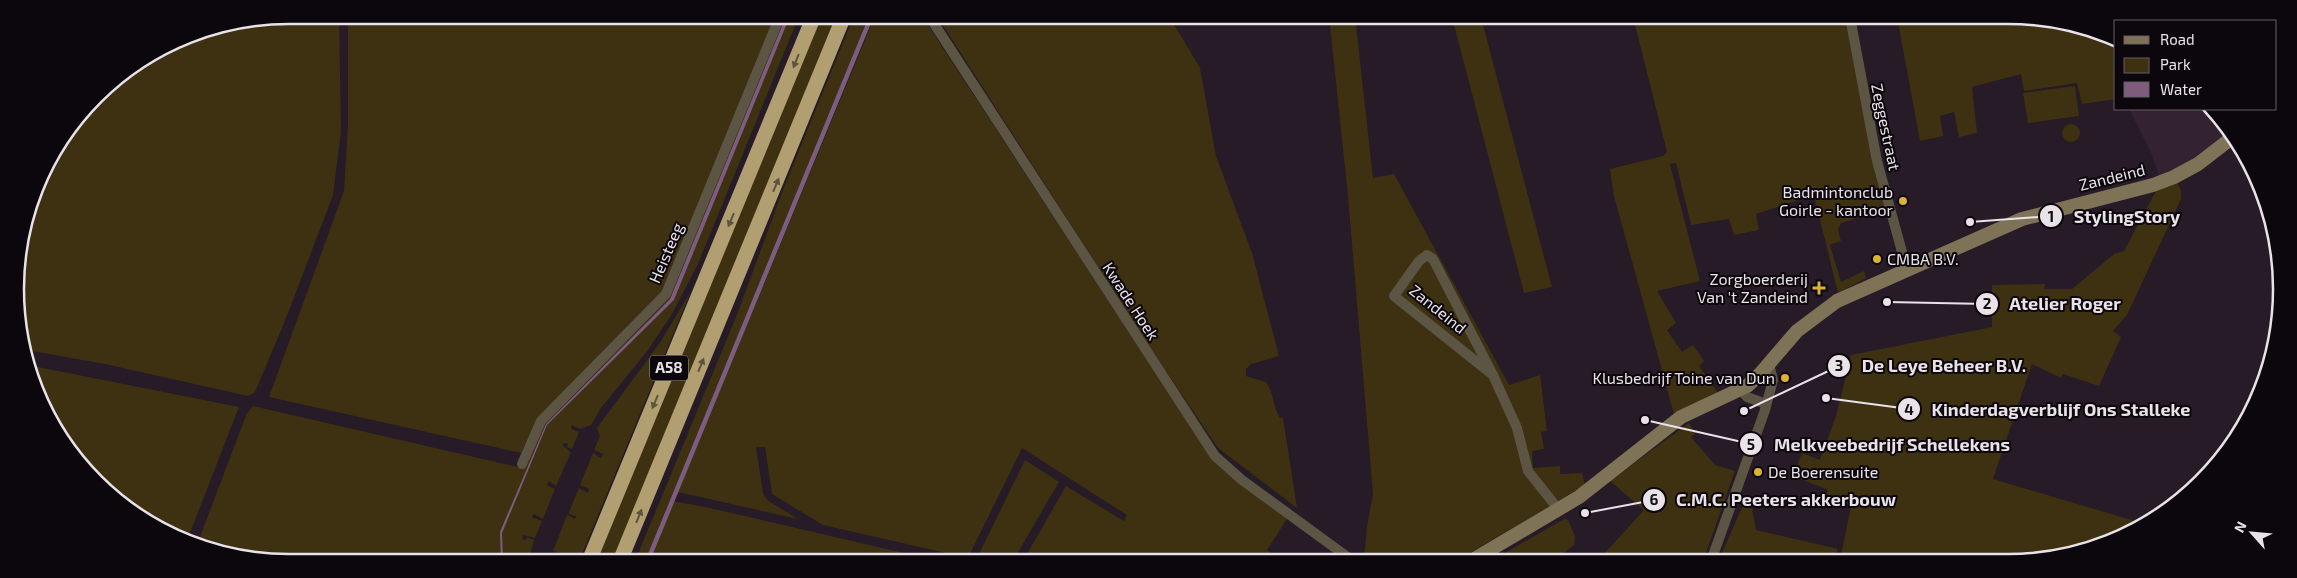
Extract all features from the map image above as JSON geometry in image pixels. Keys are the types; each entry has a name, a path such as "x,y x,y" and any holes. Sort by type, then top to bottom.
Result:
{"highway":[{"name":"A58","path":"592,554 811,24"},
{"name":"A58","path":"623,554 841,24"}],"street":[{"name":"Heisteeg","path":"522,464 541,421 666,294 777,24"},
{"name":"Kwade Hoek","path":"934,24 1215,456 1242,480 1343,554"},
{"name":"Zeggestraat","path":"1851,24 1877,161 1907,270"},
{"name":"Zandeind","path":"1483,554 1559,510 1592,488 1681,417 1741,390 1769,364 1797,331 1827,307 2022,220 2153,185 2174,177 2198,164 2228,141"},
{"name":"Zandeind","path":"1493,375 1394,296 1419,261 1427,255 1433,259 1493,375 1517,428 1531,476 1559,510"},
{"path":"1713,554 1766,404 1774,375 1769,364"},
{"path":"1741,390 1747,397 1766,404"}],"shaded area":[{"path":"2130,110 2204,110 2224,136 2179,168 2159,176 2151,153"}],"green space":[{"path":"272,24 339,24 341,132 333,195 285,321 255,392 248,396 105,364 31,351 26,324 24,272 29,237 44,187 68,142 101,101 114,90 156,59 187,44 220,33 254,26"},
{"path":"348,24 773,24 663,295 536,422 521,453 269,397 344,191 348,125"},
{"path":"780,24 783,24 670,299 546,424 528,472 547,425 674,300 787,24 796,24 698,264 672,314 648,350 601,408 591,425 580,429 572,425 571,429 579,432 572,449 567,447 568,444 564,443 562,445 571,452 556,486 549,481 547,485 555,489 543,519 534,514 532,517 542,521 535,538 523,535 522,539 526,540 527,537 534,540 530,554 272,554 237,549 199,538 247,413 253,406 518,467 541,426 662,304"},
{"path":"818,24 834,24 616,554 600,554"},
{"path":"851,24 866,24 648,554 638,554 736,317 783,190"},
{"path":"872,24 927,24 1207,452 1289,516 1267,550 1272,554 1027,554 1066,486 1124,521 1127,515 1022,448 970,554 950,554 823,525 772,494 765,447 756,447 763,493 767,500 798,519 678,492"},
{"path":"942,24 1174,24 1200,68 1216,156 1252,253 1279,356 1251,364 1246,369 1246,376 1266,382 1271,391 1278,414 1280,418 1283,418 1297,508 1218,448 1145,340"},
{"path":"1330,24 1356,24 1373,178 1394,174 1509,385 1540,375 1547,431 1541,432 1544,449 1532,451 1533,468 1560,466 1560,474 1582,473 1585,485 1468,554 1365,554 1373,494 1348,196"},
{"path":"1454,24 1483,24 1552,287 1524,293"},
{"path":"1635,24 1847,24 1886,210 1841,223 1838,230 1841,241 1830,245 1841,282 1864,271 1866,278 1838,293 1814,195 1756,214 1759,230 1734,235 1729,219 1691,225 1676,163 1670,164 1700,281 1657,291 1676,323 1667,330 1682,352 1693,345 1704,361 1699,366 1718,393 1674,414 1614,196 1610,169 1663,156 1667,152"},
{"path":"1898,24 2025,24 2077,33 2114,46 2114,99 2082,104 2077,83 2024,91 2021,74 1972,87 1977,133 1959,137 1954,112 1940,116 1943,136 1920,141"},
{"path":"2075,86 2079,116 2028,123 2023,93"},
{"path":"2071,124 2077,127 2080,133 2077,139 2071,142 2065,139 2062,133 2065,127"},
{"path":"2177,182 2181,190 2181,199 2127,315 2113,331 2121,337 2099,386 2063,374 2061,378 2032,364 1993,479 2136,521 2110,534 2077,545 2025,554 1841,554 1851,506 1825,496 1828,490 1793,476 1802,453 1820,460 1836,416 1851,355 1992,327 1992,285 2045,284 2044,289 2072,289 2114,254 2124,251 2156,191"},
{"path":"691,291 582,554 561,554 553,551 567,515 575,519 576,516 569,514 569,512 579,488 588,493 589,489 580,485 593,453 601,458 603,454 594,450 600,436 597,428 659,344"},
{"path":"36,367 239,407 189,535 142,510 101,477 59,422 44,391"},
{"path":"1689,423 1695,433 1691,437 1715,465 1735,471 1705,554 1604,554 1644,510 1610,481"},
{"path":"1025,460 1059,482 1017,554 979,554"},
{"path":"673,501 908,554 652,554"},
{"path":"1751,502 1756,530 1838,549 1836,554 1722,553 1743,505"},
{"path":"1564,519 1568,520 1575,536 1574,545 1563,554 1503,554"}],"water":[{"path":"783,24 787,24 674,300 547,425 502,533 503,554 501,554 500,532 546,424 670,299"},
{"path":"866,24 871,24 653,554 648,554"}],"place":[{"name":"Badmintonclub Goirle - kantoor","path":"1903,201"},
{"name":"StylingStory","path":"1970,222"},
{"name":"CMBA B.V.","path":"1877,259"},
{"name":"Zorgboerderij Van 't Zandeind","path":"1819,288"},
{"name":"Atelier Roger","path":"1887,302"},
{"name":"Klusbedrijf Toine van Dun","path":"1785,378"},
{"name":"Kinderdagverblijf Ons Stalleke","path":"1826,398"},
{"name":"De Leye Beheer B.V.","path":"1744,411"},
{"name":"Melkveebedrijf Schellekens","path":"1645,420"},
{"name":"De Boerensuite","path":"1758,472"},
{"name":"C.M.C. Peeters akkerbouw","path":"1585,513"}]}
